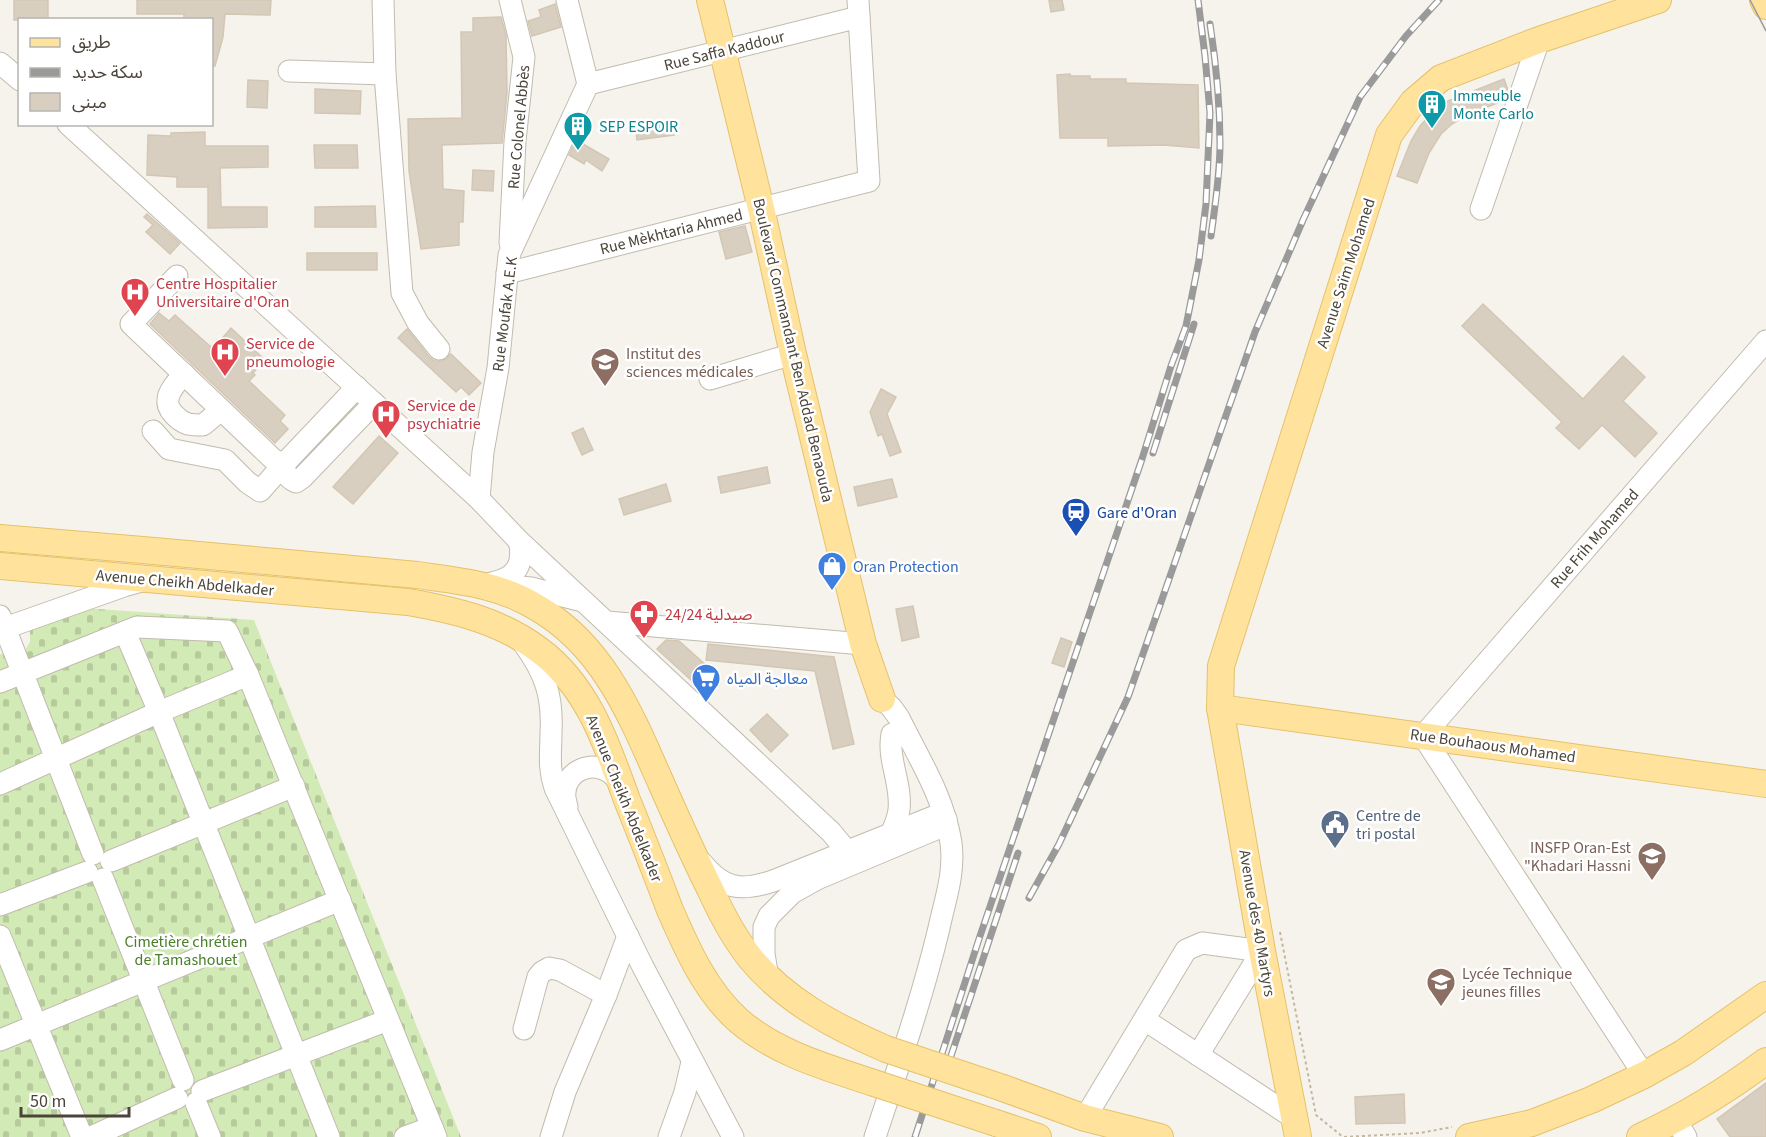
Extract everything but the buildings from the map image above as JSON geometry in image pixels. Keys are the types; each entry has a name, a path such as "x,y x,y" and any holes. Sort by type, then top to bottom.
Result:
{"main road":[{"name":"Boulevard Commandant Ben Addad Benaouda","path":"710,0 863,644 882,699"},
{"name":"Avenue Saïm Mohamed","path":"1220,708 1221,666 1389,135 1413,102 1441,78 1539,40 1658,0"},
{"path":"1763,0 1766,6"},
{"name":"Avenue Cheikh Abdelkader","path":"2,537 390,572 483,584 538,608 578,639 594,655 608,675 623,701 688,846 725,921 738,942 768,978 785,993 828,1021 886,1049 1085,1118 1160,1137"},
{"name":"Avenue Cheikh Abdelkader","path":"0,566 408,602 453,611 482,620 519,636 540,650 574,683 595,720 681,935 717,997 745,1026 787,1053 1038,1137"},
{"name":"Rue Bouhaous Mohamed","path":"1220,708 1766,783"},
{"name":"Avenue des 40 Martyrs","path":"1220,708 1262,951 1296,1127"},
{"path":"1465,1131 1534,1130 1683,1053 1766,995"},
{"path":"1641,1137 1681,1129 1718,1095 1766,1062"}],"street":[{"path":"383,0 385,74 402,293 418,323 439,350"},
{"name":"Rue Colonel Abbès","path":"508,264 515,141 524,57 510,0"},
{"path":"567,0 588,84"},
{"name":"Rue Mèkhtaria Ahmed","path":"508,264 761,208 869,181 858,8"},
{"name":"Rue Saffa Kaddour","path":"588,84 722,50 858,8"},
{"path":"1481,209 1539,40"},
{"path":"0,63 18,79"},
{"path":"289,71 385,74"},
{"name":"Rue Moufak A.E.K","path":"479,499 483,452 498,368 508,264 588,84"},
{"path":"70,126 456,477 519,542 826,827 857,852"},
{"path":"177,276 131,324 274,459 284,464"},
{"name":"Rue Frih Mohamed","path":"1422,736 1766,341"},
{"path":"710,379 793,354"},
{"path":"184,374 174,386 168,399 169,408 178,418 189,424 203,425 221,410"},
{"path":"153,431 169,449 225,460 260,491 357,387"},
{"path":"284,464 285,473 291,480 296,482 302,478 374,403"},
{"path":"456,477 483,452"},
{"path":"483,584 504,580 515,571 522,559 519,542"},
{"path":"155,580 124,586 2,624 143,981 210,1137"},
{"path":"483,584 531,588 583,601"},
{"path":"607,622 863,644"},
{"path":"0,682 138,627 227,631 248,675 294,786 434,1132 405,1137"},
{"path":"125,632 329,1137"},
{"path":"519,636 541,670 546,683 552,713 550,775 628,936 733,1137"},
{"path":"0,784 159,712 248,675"},
{"name":"Boulevard Commandant Ben Addad Benaouda","path":"882,699 892,734 938,822"},
{"name":"Boulevard Commandant Ben Addad Benaouda","path":"875,1137 928,970 948,890 938,822 936,790 899,718 882,699"},
{"path":"892,734 891,755 899,793 897,821 892,832"},
{"path":"1422,736 1644,1075"},
{"path":"567,810 564,793 567,781 583,768 603,768 621,784"},
{"path":"0,905 294,786"},
{"path":"688,846 714,877 724,884 750,888 938,822"},
{"path":"768,978 764,927 769,916 783,900 803,885 892,832 938,822"},
{"path":"0,1040 340,900"},
{"path":"0,936 82,1137"},
{"path":"551,1137 565,1092 628,936"},
{"path":"1085,1118 1186,950 1202,943 1262,951 1198,1055"},
{"path":"524,1029 538,978 549,968 560,970 606,995"},
{"path":"91,1137 190,1093 388,1020"},
{"path":"1145,1020 1198,1055 1296,1127"},
{"path":"669,1137 693,1062"}],"path":[{"path":"1280,928 1316,1115 1344,1137 1465,1131"}],"green space":[{"name":"Cimetière chrétien de Tamashouet","path":"84,608 254,620 461,1137 0,1137 0,654 14,654 25,650 30,642 30,630"}],"tram line":[{"path":"1750,0 1766,31"}],"railway":[{"path":"915,1137 979,939 1186,326 1199,260 1206,204 1210,113 1198,0"},
{"path":"1029,898 1059,844 1128,697 1255,332 1303,220 1360,97 1406,36 1439,0"},
{"path":"1210,24 1217,84 1220,144 1211,236"},
{"path":"1153,453 1194,324"},
{"path":"950,1059 1018,853"}],"place":[{"name":"Immeuble Monte Carlo","path":"1432,130"},
{"name":"SEP ESPOIR","path":"578,152"},
{"name":"Centre Hospitalier Universitaire d'Oran","path":"135,318"},
{"name":"Service de pneumologie","path":"225,378"},
{"name":"Institut des sciences médicales","path":"605,388"},
{"name":"Service de psychiatrie","path":"386,440"},
{"name":"Gare d'Oran","path":"1076,538"},
{"name":"Oran Protection","path":"832,592"},
{"name":"صيدلية 24/24","path":"644,640"},
{"name":"معالجة المياه","path":"706,704"},
{"name":"Centre de tri postal","path":"1335,850"},
{"name":"INSFP Oran-Est \"Khadari Hassni","path":"1652,882"},
{"name":"Lycée Technique jeunes filles","path":"1441,1008"}]}
